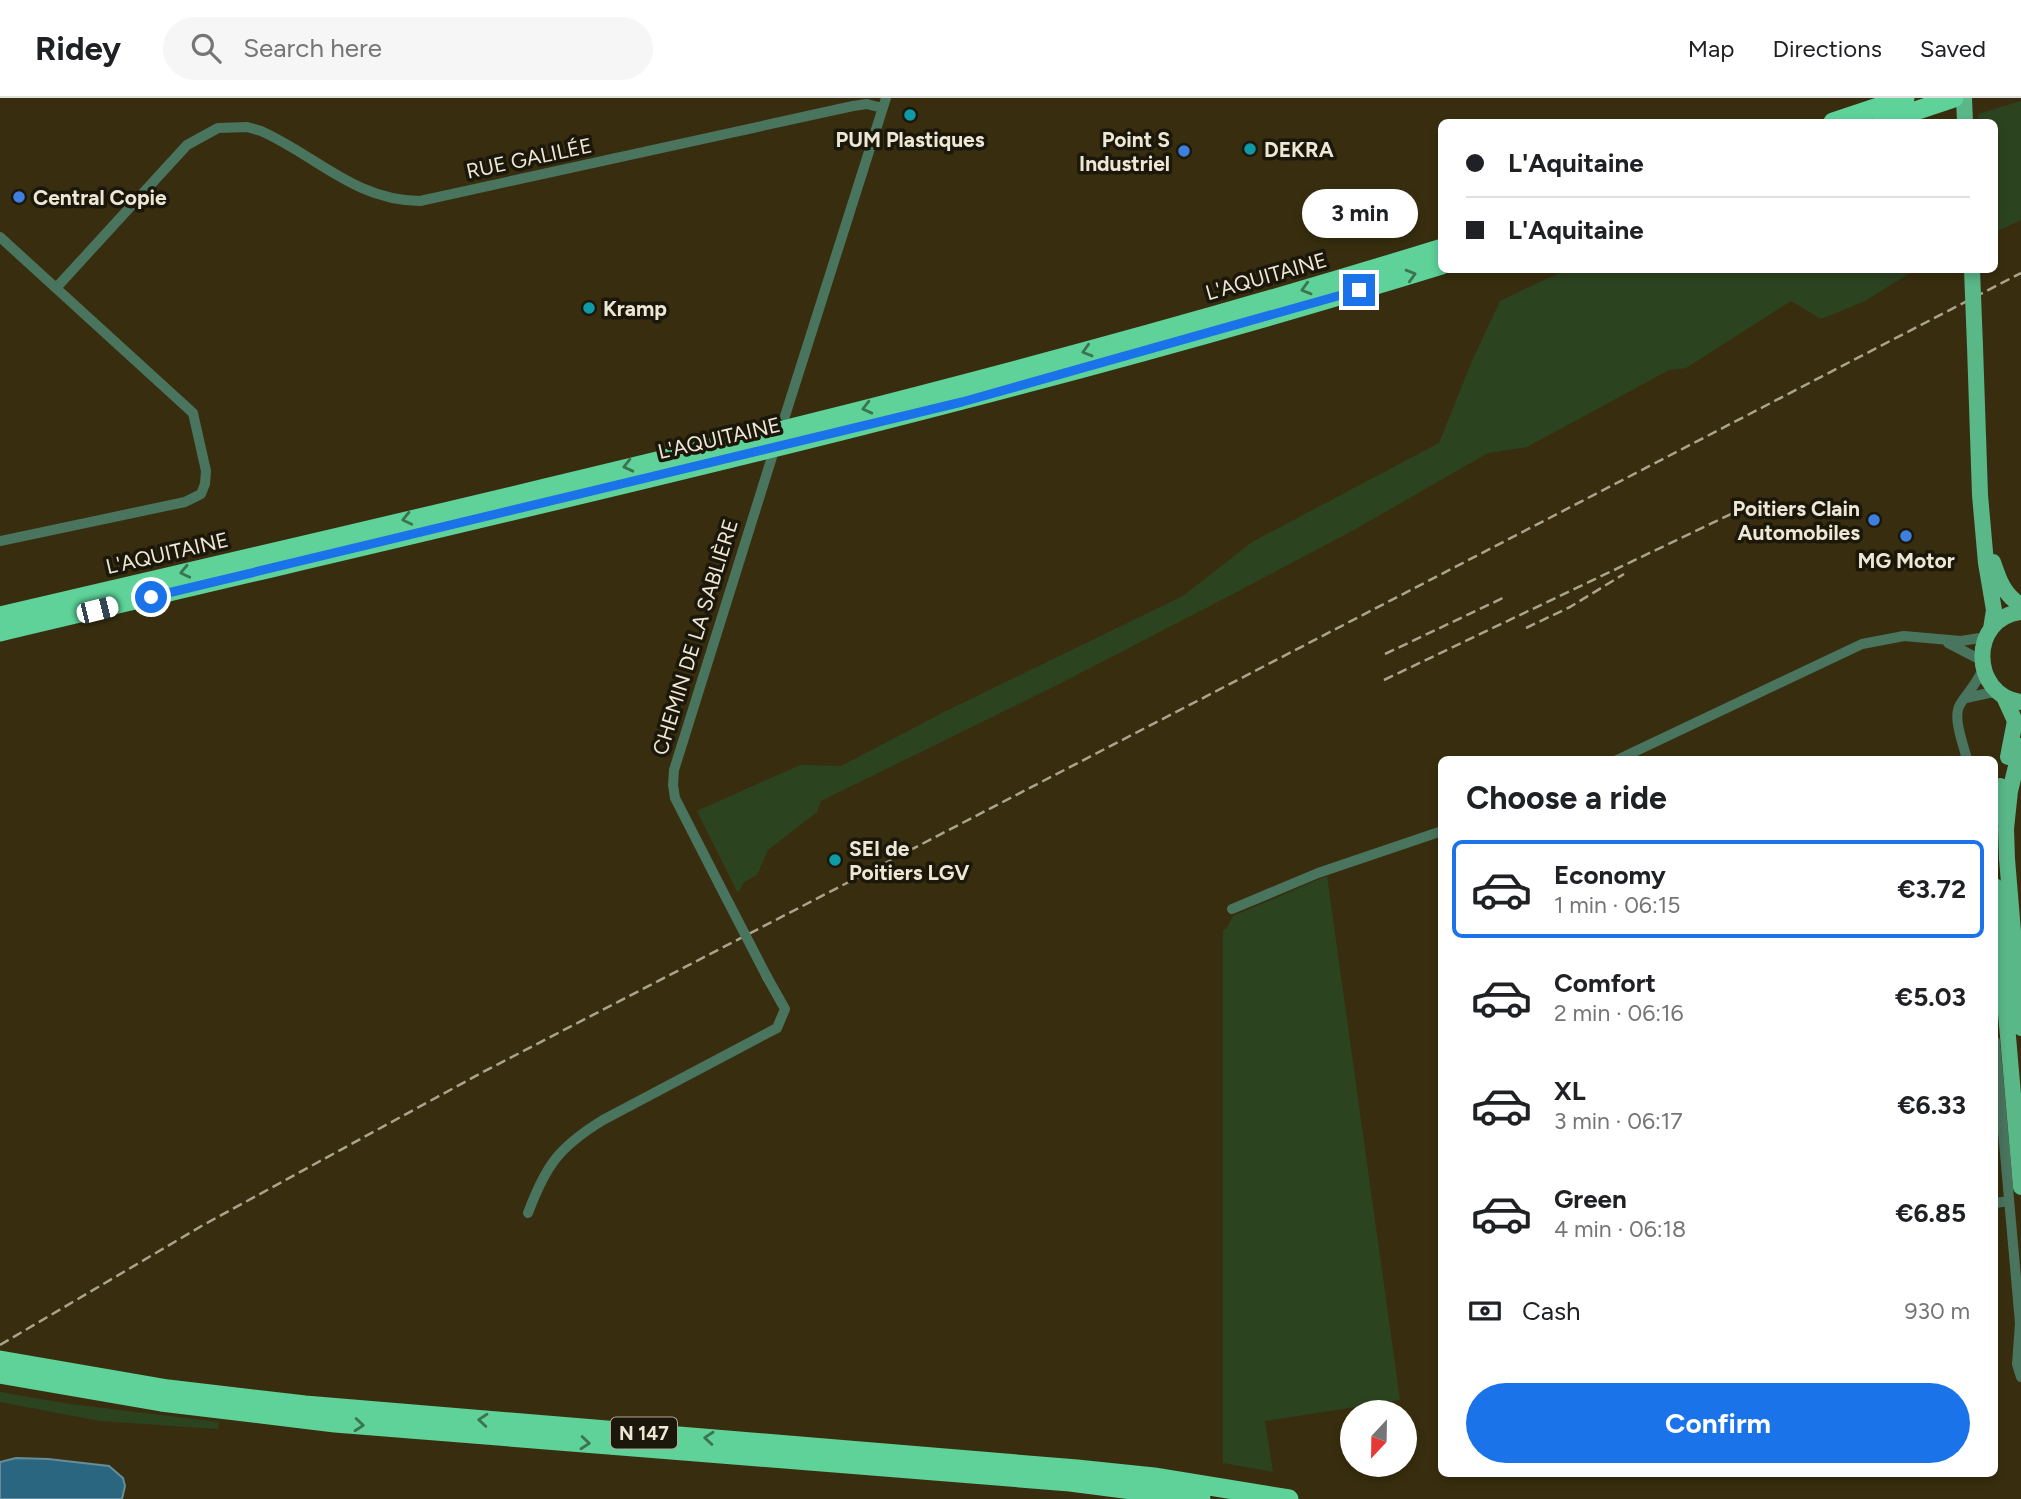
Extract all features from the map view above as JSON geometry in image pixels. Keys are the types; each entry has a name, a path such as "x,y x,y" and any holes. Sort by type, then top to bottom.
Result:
{"highway":[{"path":"1842,119 1905,98"},
{"path":"1891,119 1945,101"},
{"name":"L'AQUITAINE","path":"0,616 952,387 1204,318 1438,249"},
{"name":"L'AQUITAINE","path":"0,632 962,402 1438,266"},
{"name":"N 147","path":"0,1360 168,1389 293,1403 1090,1470 1154,1477 1289,1499"},
{"name":"N 147","path":"0,1374 173,1404 335,1423 1070,1482 1200,1499"},
{"path":"0,1381 39,1382"}],"main road":[{"path":"1964,98 1965,119"},
{"path":"1972,273 1979,481 1986,563 1994,610 1982,665 1989,683 2001,695 2013,716 2015,727 1998,804"},
{"path":"1983,527 2003,588 2021,606"},
{"path":"1988,633 2002,619 2021,612"},
{"path":"2001,695 2021,702"},
{"path":"2021,746 2008,803 2007,859 2021,1028"},
{"path":"1998,921 2021,1187"}],"street":[{"name":"RUE GALILÉE","path":"56,288 164,168 198,137 218,128 261,131 369,193 401,201 420,201 853,106 884,103"},
{"path":"785,416 884,103"},
{"path":"0,237 193,413 206,471 201,494 185,502 0,541"},
{"name":"CHEMIN DE LA SABLIÈRE","path":"528,1213 548,1168 580,1134 777,1028 785,1009 675,798 673,785 674,770 772,457"},
{"path":"1625,756 1862,644 1904,636 1968,641 1988,633"},
{"path":"1939,639 1982,665 1978,681 1961,703 1958,718 1966,756"},
{"path":"1966,698 2001,695"},
{"path":"1232,909 1314,874 1438,832"},
{"path":"1998,1075 2020,1323 2017,1364 2021,1377"},
{"path":"1998,1203 2009,1201"}],"green space":[{"path":"2021,101 2021,220 1998,231 1998,119 1978,119 1978,114"},
{"path":"1559,273 1910,273 1863,302 1821,319 1791,301 1686,368 1669,370 1527,447 1488,453 1352,531 1231,595 1061,683 821,801 817,812 768,850 757,875 744,882 738,893 697,811 800,765 841,766 948,710 1183,596 1252,542 1439,443 1500,301"},
{"path":"1327,876 1400,1400 1340,1400 1340,1409 1265,1421 1273,1472 1223,1463 1223,930 1233,916"},
{"path":"0,1392 70,1404 219,1422 218,1429 100,1421 0,1402"}],"water":[{"path":"16,1458 109,1466 123,1478 125,1486 122,1499 0,1499 0,1462"}],"railway":[{"path":"0,1345 205,1224 483,1072 2021,273"},
{"path":"1384,680 1750,505"},
{"path":"1526,628 1570,607 1624,574"},
{"path":"1385,654 1505,597"}],"place":[{"name":"PUM Plastiques","path":"910,115"},
{"name":"DEKRA","path":"1250,149"},
{"name":"Point S Industriel","path":"1184,151"},
{"name":"Central Copie","path":"19,197"},
{"name":"Kramp","path":"589,308"},
{"name":"Poitiers Clain Automobiles","path":"1874,520"},
{"name":"MG Motor","path":"1906,536"},
{"name":"SEI de Poitiers LGV","path":"835,860"}],"route":[{"path":"151,597 962,402 1359,290"}]}
